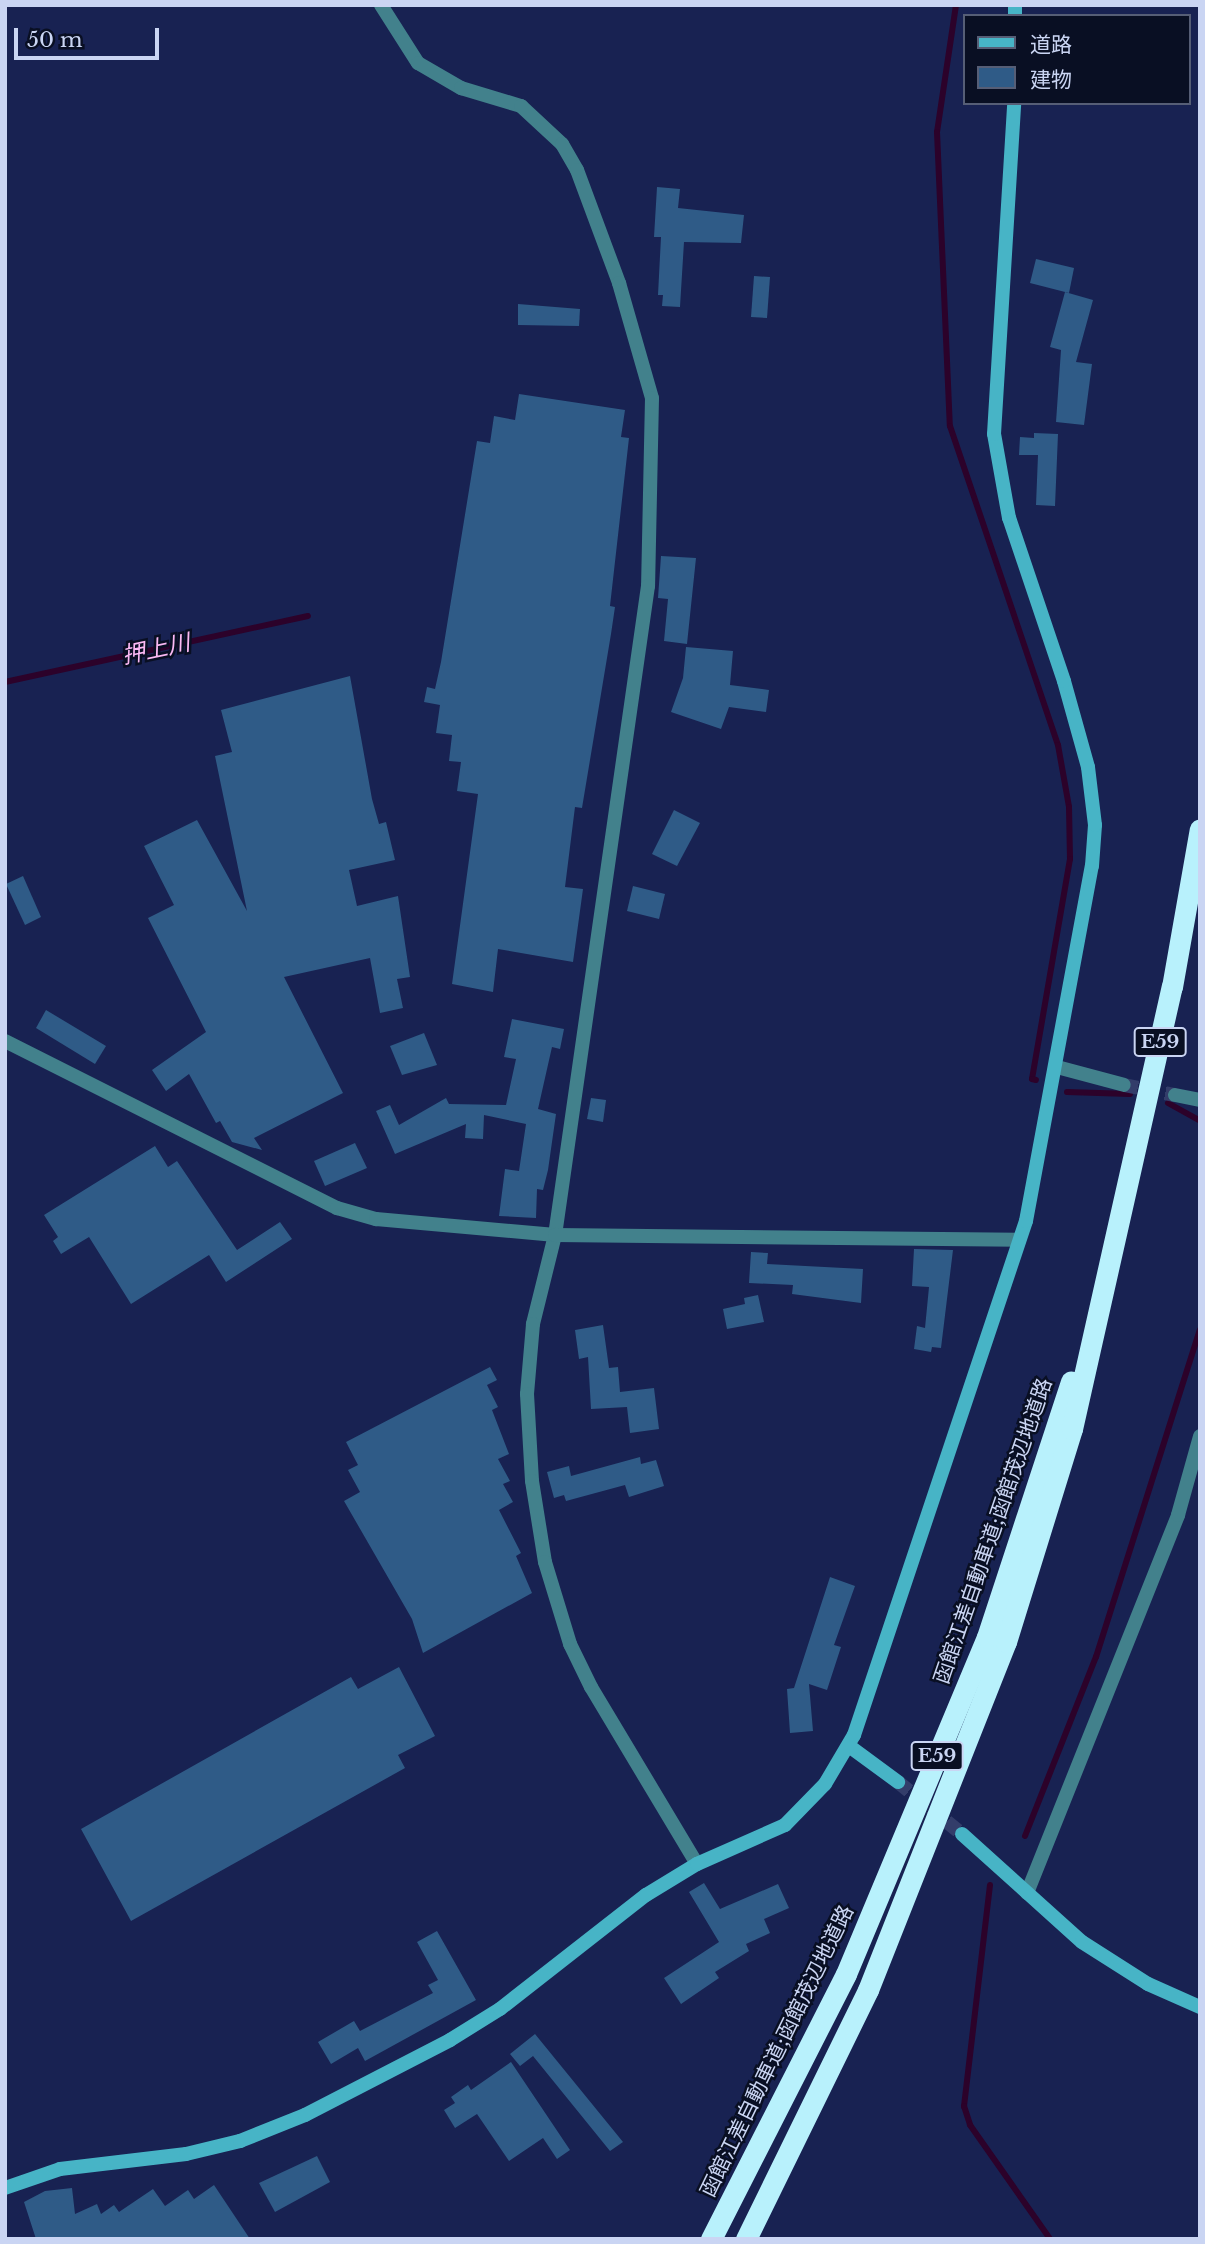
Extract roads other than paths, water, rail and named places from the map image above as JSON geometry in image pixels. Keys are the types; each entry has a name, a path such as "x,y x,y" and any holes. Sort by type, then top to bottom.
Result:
{"highway":[{"name":"函館江差自動車道;函館茂辺地道路","path":"746,2239 869,1990 1006,1642 1072,1429 1114,1253 1172,987 1200,829"},
{"name":"函館江差自動車道;函館茂辺地道路","path":"711,2239 846,1975 987,1637 1114,1253"}],"street":[{"path":"380,5 418,63 461,88 521,106 562,144 577,170 623,294 652,398 648,586 555,1235 533,1324 527,1394 532,1481 545,1562 570,1644 591,1687 697,1864"},
{"path":"5,2188 60,2169 211,2149 305,2115 500,2009 607,1924 697,1864 785,1825 825,1784 849,1746 1019,1240 1057,1067 1092,866 1094,811 1079,728 999,473 995,383 1014,105"},
{"path":"5,1041 337,1208 421,1225 555,1235 1019,1240"},
{"path":"1057,1067 1124,1085"},
{"path":"1175,1095 1200,1100"},
{"path":"1027,1893 1178,1516 1200,1436"},
{"path":"849,1746 898,1782"},
{"path":"962,1834 1027,1893 1113,1962 1148,1984 1200,2007"}],"waterway":[{"path":"956,5 937,132 950,426 1058,745 1069,807 1070,859 1032,1079 1036,1080"},
{"name":"押上川","path":"5,682 308,616"},
{"path":"1067,1092 1130,1094"},
{"path":"1168,1103 1200,1121"},
{"path":"1025,1836 1096,1657 1200,1330"},
{"path":"990,1885 964,2106 970,2125 1050,2239"}],"tunnel":[{"path":"1124,1085 1175,1095"},
{"path":"898,1782 962,1834"}]}
